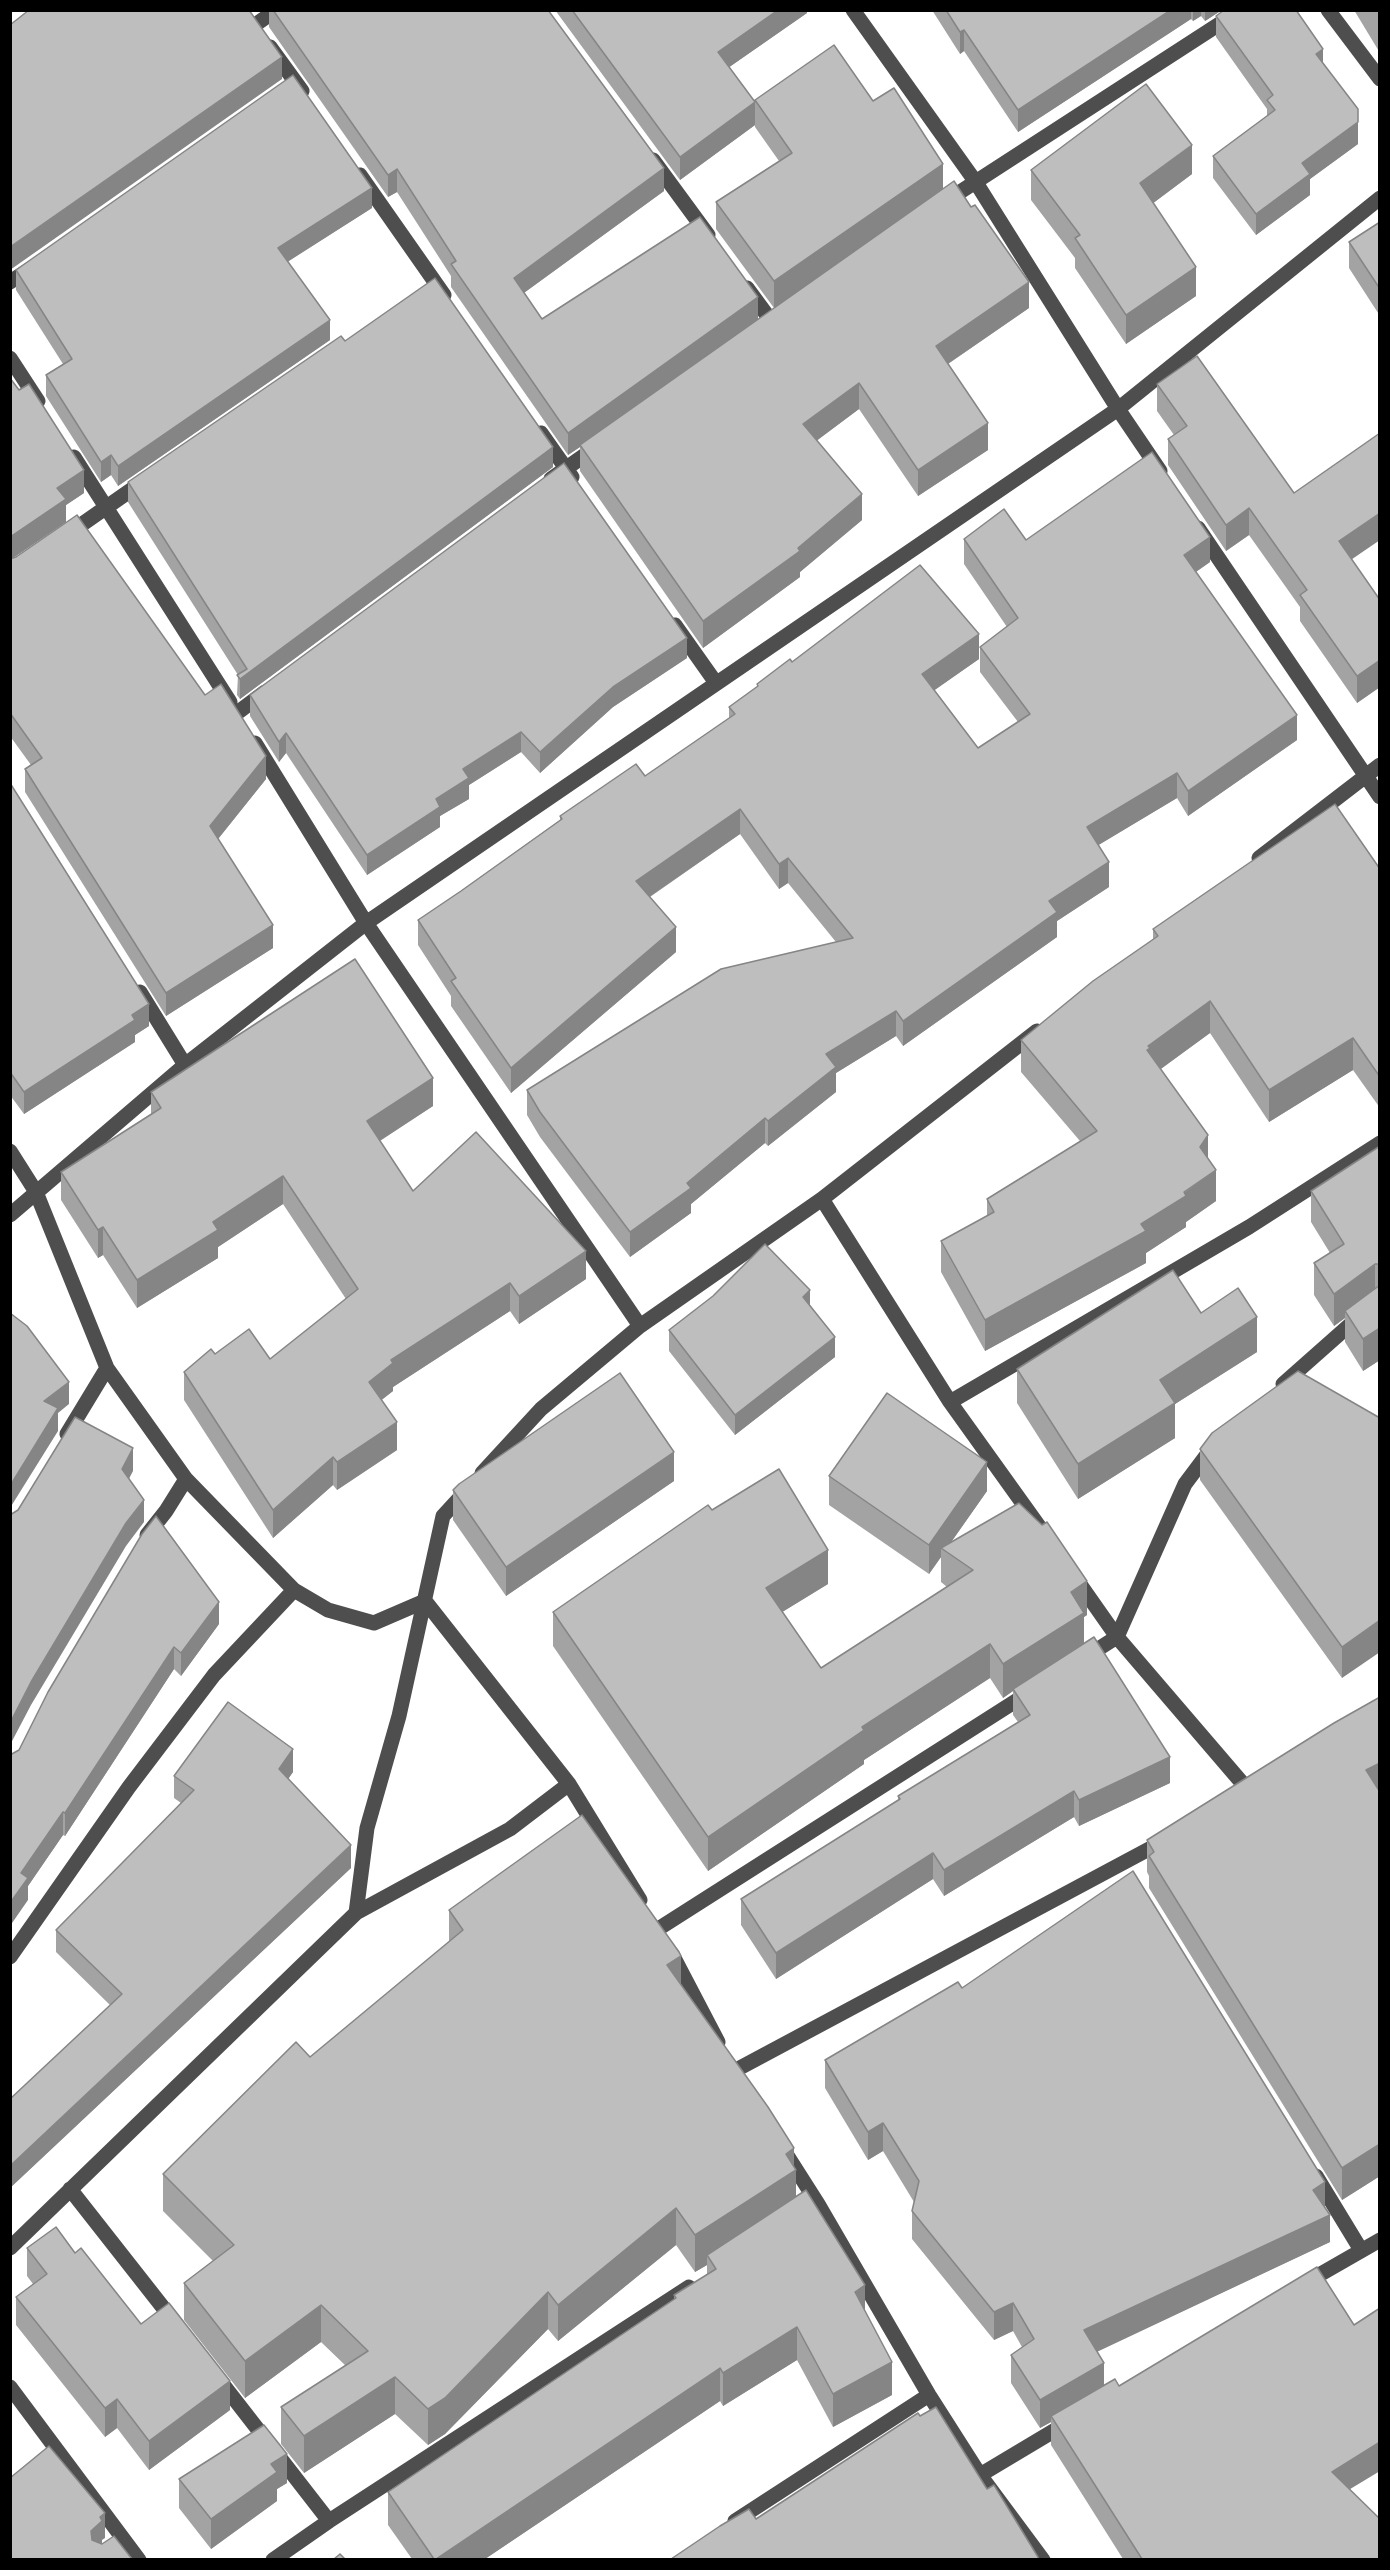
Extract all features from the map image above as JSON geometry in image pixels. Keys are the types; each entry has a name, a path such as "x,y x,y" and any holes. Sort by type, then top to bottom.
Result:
{"street":[{"path":"244,10 290,86 308,101"},
{"path":"255,25 276,10"},
{"path":"853,10 975,181 1118,409 1171,488"},
{"path":"927,214 1241,10"},
{"path":"1328,10 1380,79"},
{"path":"647,152 716,246"},
{"path":"354,167 429,284 453,309"},
{"path":"10,1215 185,1065 366,923 1118,409 1380,198"},
{"path":"10,282 50,255"},
{"path":"737,274 772,322"},
{"path":"10,358 49,418"},
{"path":"533,422 579,488"},
{"path":"538,489 603,442"},
{"path":"68,448 243,723 366,923 640,1326"},
{"path":"58,540 154,474"},
{"path":"1191,518 1380,797"},
{"path":"668,615 716,683"},
{"path":"243,723 274,685"},
{"path":"1244,870 1380,765"},
{"path":"129,975 185,1065"},
{"path":"356,1913 367,1828 399,1716 442,1516 541,1408 640,1326 822,1199 1047,1024"},
{"path":"950,1402 1249,1227 1380,1143"},
{"path":"10,1151 36,1192 107,1368 186,1479 294,1590 328,1610 374,1623 425,1601"},
{"path":"822,1199 950,1402 1050,1543"},
{"path":"1272,1393 1353,1322 1380,1304"},
{"path":"59,1448 107,1368"},
{"path":"1067,1669 1117,1637 1185,1484 1223,1437"},
{"path":"140,1543 166,1511 186,1479"},
{"path":"1071,1571 1117,1637 1249,1791"},
{"path":"10,1957 129,1786 214,1675 294,1590"},
{"path":"425,1601 569,1784 652,1919 732,2066 1127,1869 1181,1831"},
{"path":"652,1919 1047,1681"},
{"path":"10,2248 356,1913 510,1829 569,1784"},
{"path":"776,2138 813,2207 929,2395 980,2475 1043,2559"},
{"path":"1305,2158 1361,2250"},
{"path":"70,2189 185,2337"},
{"path":"1289,2292 1380,2240"},
{"path":"273,2559 698,2281"},
{"path":"207,2364 329,2521"},
{"path":"10,2387 139,2559"},
{"path":"725,2528 929,2395"},
{"path":"980,2475 1083,2414"},
{"path":"109,2553 126,2540"}],"building":[{"path":"29,10 249,10 282,57 10,247 10,25"},
{"path":"273,10 548,10 664,168 514,278 542,319 700,217 758,297 568,433 451,264 456,261 397,169 388,175"},
{"path":"572,10 778,10 718,52 755,102 680,157"},
{"path":"946,10 1171,10 1018,110 964,30 960,32"},
{"path":"1224,10 1296,10 1323,49 1316,54 1358,109 1358,122 1302,163 1310,174 1256,214 1213,156 1275,110 1267,100 1273,95 1216,16"},
{"path":"834,45 873,101 894,88 943,164 774,281 716,202 792,153 755,100"},
{"path":"293,75 372,188 278,248 330,320 118,466 111,455 101,462 46,375 72,359 16,270"},
{"path":"1146,84 1192,145 1140,183 1196,267 1126,315 1075,238 1080,235 1031,170"},
{"path":"954,181 971,207 975,205 1029,282 936,346 988,423 918,470 859,383 803,424 862,494 798,548 800,551 703,621 580,445"},
{"path":"1380,222 1380,289 1349,242"},
{"path":"435,278 553,447 240,679 237,675 247,669 128,482 341,336 345,341"},
{"path":"1197,356 1294,493 1380,433 1380,513 1339,541 1380,600 1380,660 1357,676 1300,595 1307,590 1249,508 1226,525 1168,439 1187,426 1157,384"},
{"path":"10,378 19,390 29,384 84,470 57,488 66,499 10,537"},
{"path":"1152,452 1210,537 1184,555 1297,715 1188,791 1177,773 1087,827 1109,862 1049,901 1057,912 903,1021 896,1011 826,1054 836,1067 768,1121 765,1118 687,1183 691,1188 630,1232 540,1112 527,1090 721,969 853,938 788,858 779,864 740,809 636,881 676,927 511,1068 451,981 456,978 418,920 562,819 560,816 636,764 645,776 735,714 729,707 758,686 757,684 790,659 792,662 920,565 979,634 922,674 978,748 1030,714 980,647 1018,618 964,539 1004,509 1026,540"},
{"path":"564,463 687,638 613,687 540,752 521,732 463,769 469,778 436,799 440,807 367,855 286,733 279,742 250,695"},
{"path":"77,515 205,695 221,684 266,756 210,826 273,925 166,993 25,769 42,758 10,713 10,559"},
{"path":"10,783 149,1004 132,1015 135,1020 24,1092 10,1072"},
{"path":"1335,804 1380,869 1380,1077 1353,1038 1269,1090 1210,1001 1148,1046 1150,1048 1147,1050 1208,1135 1200,1147 1216,1170 1184,1192 1186,1196 1141,1224 1146,1231 985,1320 941,1241 994,1212 987,1199 1097,1131 1021,1040 1093,981 1158,936 1153,929"},
{"path":"355,959 433,1078 367,1121 413,1191 476,1132 586,1251 519,1296 510,1283 391,1360 393,1363 369,1382 397,1422 337,1462 333,1457 273,1510 184,1372 211,1349 215,1354 249,1329 270,1359 358,1289 283,1176 213,1222 218,1230 137,1280 103,1227 98,1230 61,1172 161,1108 151,1092"},
{"path":"1380,1146 1380,1264 1375,1264 1334,1294 1314,1263 1344,1244 1311,1191"},
{"path":"765,1244 810,1290 803,1297 835,1337 735,1415 669,1330 713,1296"},
{"path":"1173,1270 1201,1313 1238,1288 1257,1317 1160,1380 1175,1403 1078,1464 1017,1369"},
{"path":"1380,1285 1380,1328 1363,1339 1345,1311"},
{"path":"10,1313 27,1326 69,1382 44,1401 58,1408 10,1486"},
{"path":"1298,1371 1380,1418 1380,1620 1342,1647 1200,1449 1212,1433"},
{"path":"620,1373 674,1452 506,1567 453,1490"},
{"path":"887,1393 987,1462 929,1545 829,1476"},
{"path":"75,1417 133,1448 122,1469 144,1500 126,1523 31,1682 10,1723 10,1515 18,1510"},
{"path":"779,1469 828,1550 766,1588 821,1668 973,1570 941,1548 1019,1503 1042,1525 1047,1522 1087,1581 1071,1592 1084,1613 1003,1664 990,1644 862,1727 864,1730 708,1837 553,1612 708,1505 712,1510"},
{"path":"156,1516 219,1602 181,1653 174,1647 65,1813 63,1812 21,1873 28,1878 10,1903 10,1755 19,1750 48,1692 142,1534"},
{"path":"1094,1637 1170,1757 1079,1800 1074,1791 944,1870 933,1853 776,1953 741,1899 900,1799 898,1796 1030,1715 1013,1689"},
{"path":"1380,1697 1380,1763 1366,1770 1380,1792 1380,2144 1342,2168 1149,1856 1154,1852 1147,1840 1334,1723"},
{"path":"228,1702 293,1749 279,1769 351,1845 10,2166 10,2099 122,1994 56,1930 194,1790 174,1776"},
{"path":"582,1815 679,1952 681,1956 667,1965 768,2107 794,2148 786,2154 796,2170 695,2235 676,2208 558,2305 548,2292 445,2398 428,2409 395,2377 304,2436 281,2407 368,2351 321,2305 245,2361 184,2283 234,2245 163,2174 296,2042 310,2057 463,1930 449,1910"},
{"path":"1133,1871 1325,2182 1313,2190 1330,2215 1084,2330 1104,2363 1040,2400 1011,2355 1034,2339 1013,2303 994,2312 912,2211 919,2181 883,2123 868,2132 825,2060 958,1982 962,1988"},
{"path":"806,2190 865,2285 855,2292 892,2362 833,2394 797,2327 723,2373 720,2368 434,2559 388,2492 676,2298 674,2295 716,2269 707,2255"},
{"path":"56,2227 75,2253 81,2248 141,2324 169,2303 230,2381 149,2441 117,2399 105,2408 16,2297 47,2274 27,2248"},
{"path":"1317,2267 1354,2325 1380,2308 1380,2442 1332,2472 1380,2519 1380,2559 1142,2559 1051,2416 1115,2379 1119,2386"},
{"path":"936,2407 987,2489 994,2485 1038,2559 671,2559 749,2509 756,2519 918,2413 920,2416"},
{"path":"264,2425 287,2454 271,2464 277,2472 211,2519 179,2479"},
{"path":"49,2446 105,2513 100,2517 102,2521 91,2531 92,2540 102,2544 114,2536 132,2559 10,2559 10,2478"},
{"path":"340,2554 345,2559 334,2559"}]}
